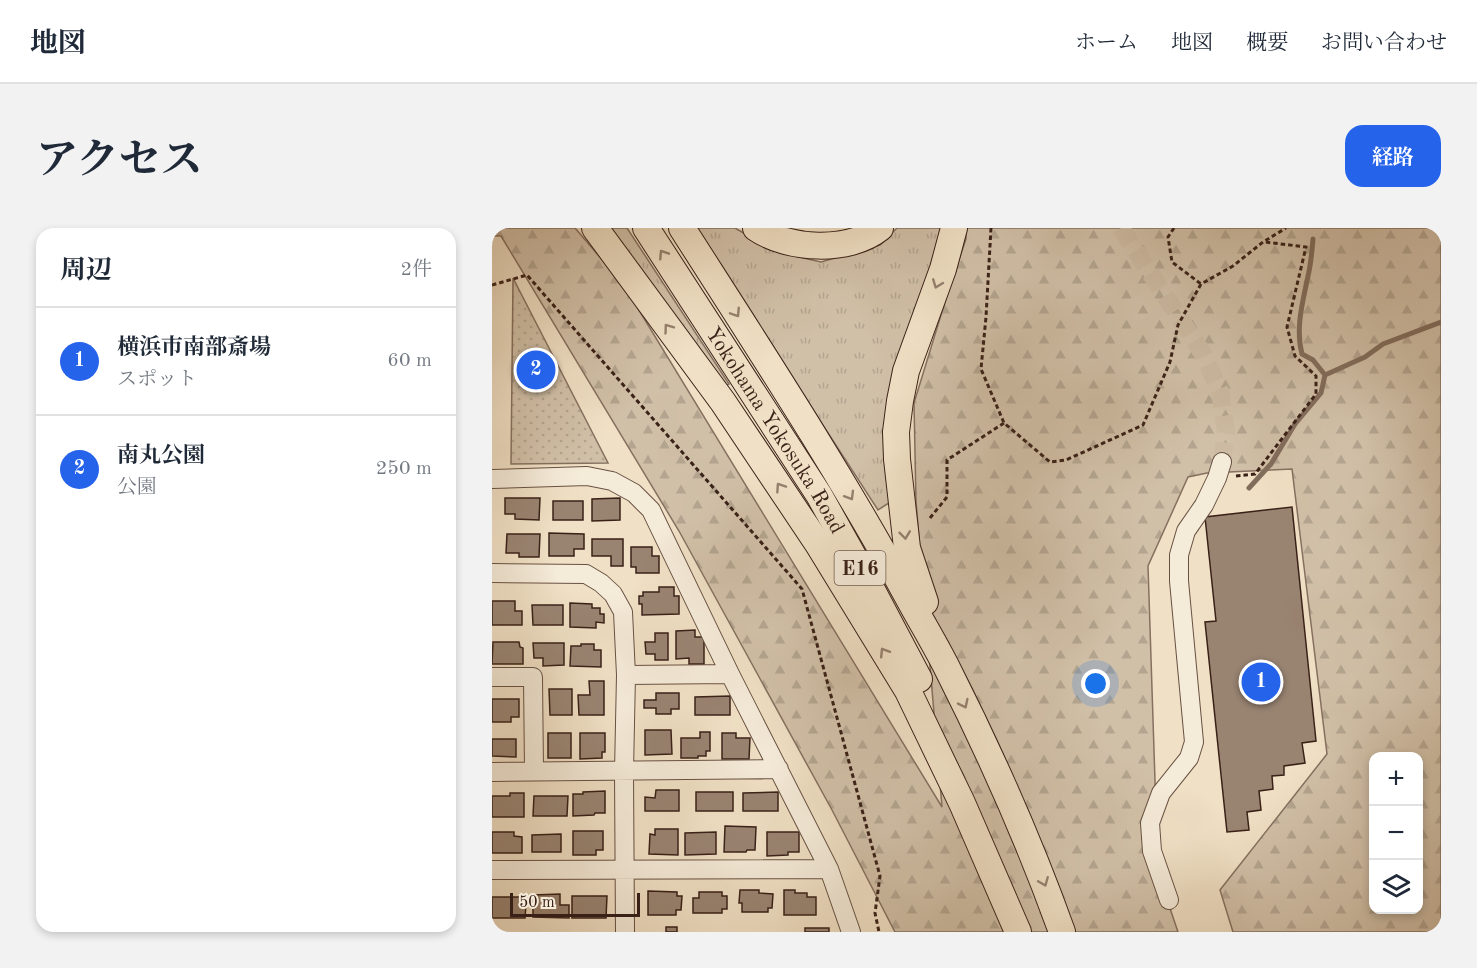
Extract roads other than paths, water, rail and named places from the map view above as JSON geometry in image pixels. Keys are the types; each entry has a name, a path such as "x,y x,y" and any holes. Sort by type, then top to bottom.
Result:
{"highway":[{"path":"595,228 723,402 818,543 908,691 962,802 1018,932"},
{"name":"Yokohama Yokosuka Road","path":"646,228 819,495 872,590 941,721 1006,870 1030,932"},
{"name":"Yokohama Yokosuka Road","path":"682,228 825,454 885,554 948,669 996,769 1045,885 1062,932"},
{"path":"756,228 791,243 824,247 855,241 880,228"},
{"path":"948,669 907,549 896,432 906,371 943,269 954,228"}],"street":[{"path":"1169,900 1152,851 1150,823 1161,793 1189,758 1194,742 1179,581 1179,555 1186,531 1204,505 1218,475"},
{"path":"492,479 587,476 612,481 634,493 651,510 730,674 829,869 851,932"},
{"path":"492,573 586,574 613,594 623,612 626,675 625,932"},
{"path":"626,675 730,674"},
{"path":"492,676 533,677 534,771"},
{"path":"492,772 779,770"},
{"path":"492,870 829,869"}],"waterway":[{"path":"1313,239 1299,334 1302,354 1313,360 1325,375"},
{"path":"1249,488 1271,464 1295,424 1321,393 1325,375 1365,357 1383,344 1441,322"}],"tunnel":[{"path":"1121,228 1203,354 1220,391 1226,432 1222,462"}],"place":[{"name":"南丸公園","path":"536,370"},
{"name":"横浜市南部斎場","path":"1261,682"}]}
